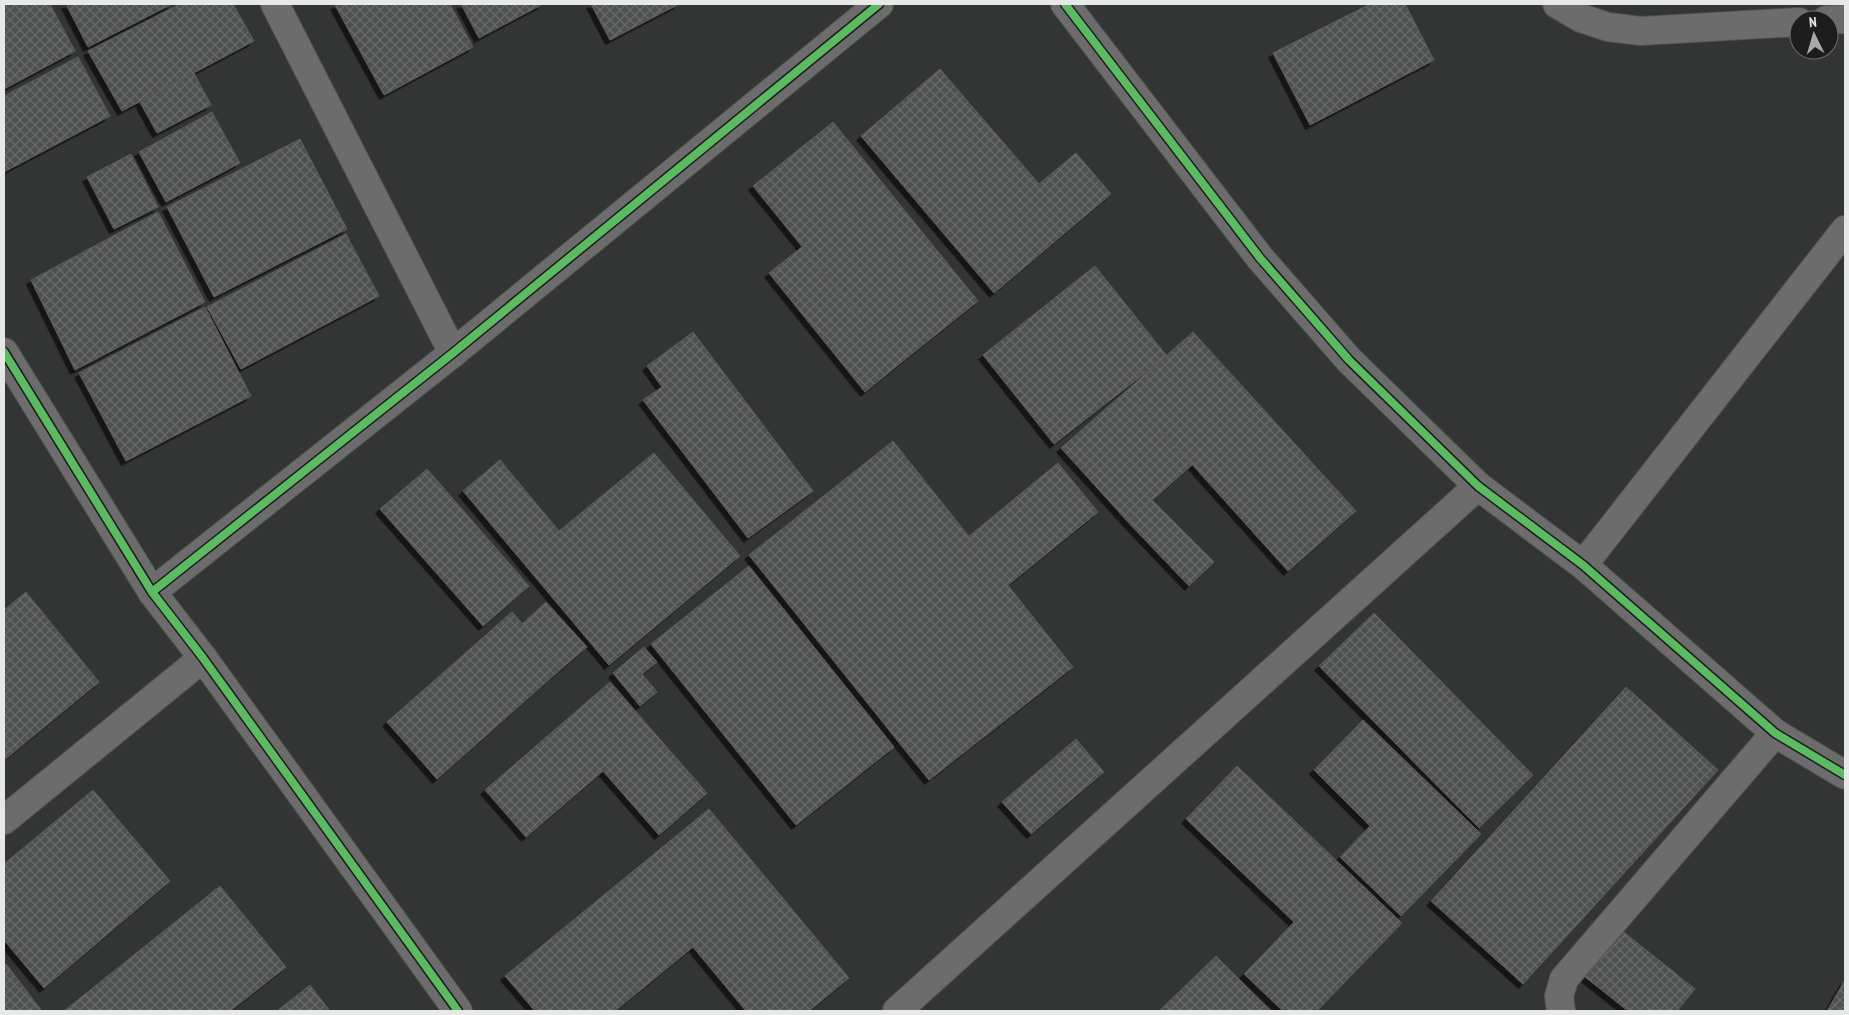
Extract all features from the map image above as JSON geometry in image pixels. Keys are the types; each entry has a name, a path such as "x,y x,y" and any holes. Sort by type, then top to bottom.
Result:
{"street":[{"path":"276,4 453,353"},
{"path":"152,592 453,353 879,4"},
{"path":"1065,4 1260,258 1349,360 1478,486 1583,565 1775,733 1845,775"},
{"path":"1557,4 1581,18 1608,27 1641,31 1789,23"},
{"path":"1583,565 1845,230"},
{"path":"4,352 152,592 203,658 458,1011"},
{"path":"897,1011 1478,486"},
{"path":"4,820 203,658"},
{"path":"1561,1011 1559,996 1564,979 1775,733"}],"building":[{"path":"4,4 50,4 75,51 4,89"},
{"path":"66,4 172,4 88,47"},
{"path":"180,4 233,4 254,41 122,111 88,51"},
{"path":"450,4 473,47 384,95 335,5"},
{"path":"461,4 543,4 479,38"},
{"path":"591,4 679,4 610,40"},
{"path":"1370,4 1405,4 1434,60 1310,125 1273,53"},
{"path":"78,57 110,116 4,172 4,96"},
{"path":"940,69 1039,184 1076,153 1111,194 994,293 861,136"},
{"path":"194,73 211,105 157,133 140,102"},
{"path":"212,112 240,163 166,202 139,152"},
{"path":"833,122 978,301 898,365 753,186"},
{"path":"300,139 347,229 214,297 167,207"},
{"path":"131,154 158,207 114,229 87,177"},
{"path":"158,212 205,302 75,370 31,280"},
{"path":"346,234 379,296 241,369 207,307"},
{"path":"802,247 898,365 865,392 769,273"},
{"path":"1095,266 1167,356 1054,444 983,355"},
{"path":"205,307 251,396 126,461 79,373"},
{"path":"693,332 813,491 748,538 643,400 662,387 647,366"},
{"path":"1193,332 1356,511 1288,571 1126,391"},
{"path":"1126,391 1192,465 1128,522 1061,448"},
{"path":"893,441 1073,667 929,780 749,555"},
{"path":"654,453 740,556 609,665 463,491 500,460 559,531"},
{"path":"1058,463 1098,512 1008,585 968,537"},
{"path":"427,469 529,586 483,626 380,509"},
{"path":"1152,500 1214,562 1189,586 1128,522"},
{"path":"749,566 894,747 796,825 651,644"},
{"path":"26,592 99,682 4,760 4,610"},
{"path":"546,602 587,647 562,668 522,624"},
{"path":"512,612 562,668 437,779 387,722"},
{"path":"1374,613 1533,775 1479,828 1319,666"},
{"path":"644,647 657,662 642,674 657,692 640,706 613,673"},
{"path":"610,682 707,793 659,835 603,771 526,837 485,790"},
{"path":"1626,687 1718,770 1523,984 1431,901"},
{"path":"1363,720 1481,834 1401,916 1340,857 1370,826 1314,770"},
{"path":"1076,739 1104,772 1031,834 1002,802"},
{"path":"1237,766 1402,923 1317,1011 1283,1011 1244,974 1294,922 1186,819"},
{"path":"93,790 170,881 44,988 4,940 4,864"},
{"path":"709,809 849,978 809,1011 746,1011 693,947 615,1011 535,1011 505,976"},
{"path":"220,886 286,967 230,1011 64,1011"},
{"path":"1620,929 1695,989 1677,1011 1628,1011 1584,976"},
{"path":"1216,956 1271,1011 1159,1011"},
{"path":"6,964 42,1011 4,1011 4,966"},
{"path":"1845,980 1845,1011 1827,1011"},
{"path":"310,985 330,1011 277,1011"}],"cycle path":[{"path":"152,592 453,353 879,4"},
{"path":"1065,4 1260,258 1349,360 1478,486 1583,565 1775,733 1845,775"},
{"path":"4,352 152,592 203,658 458,1011"}]}
